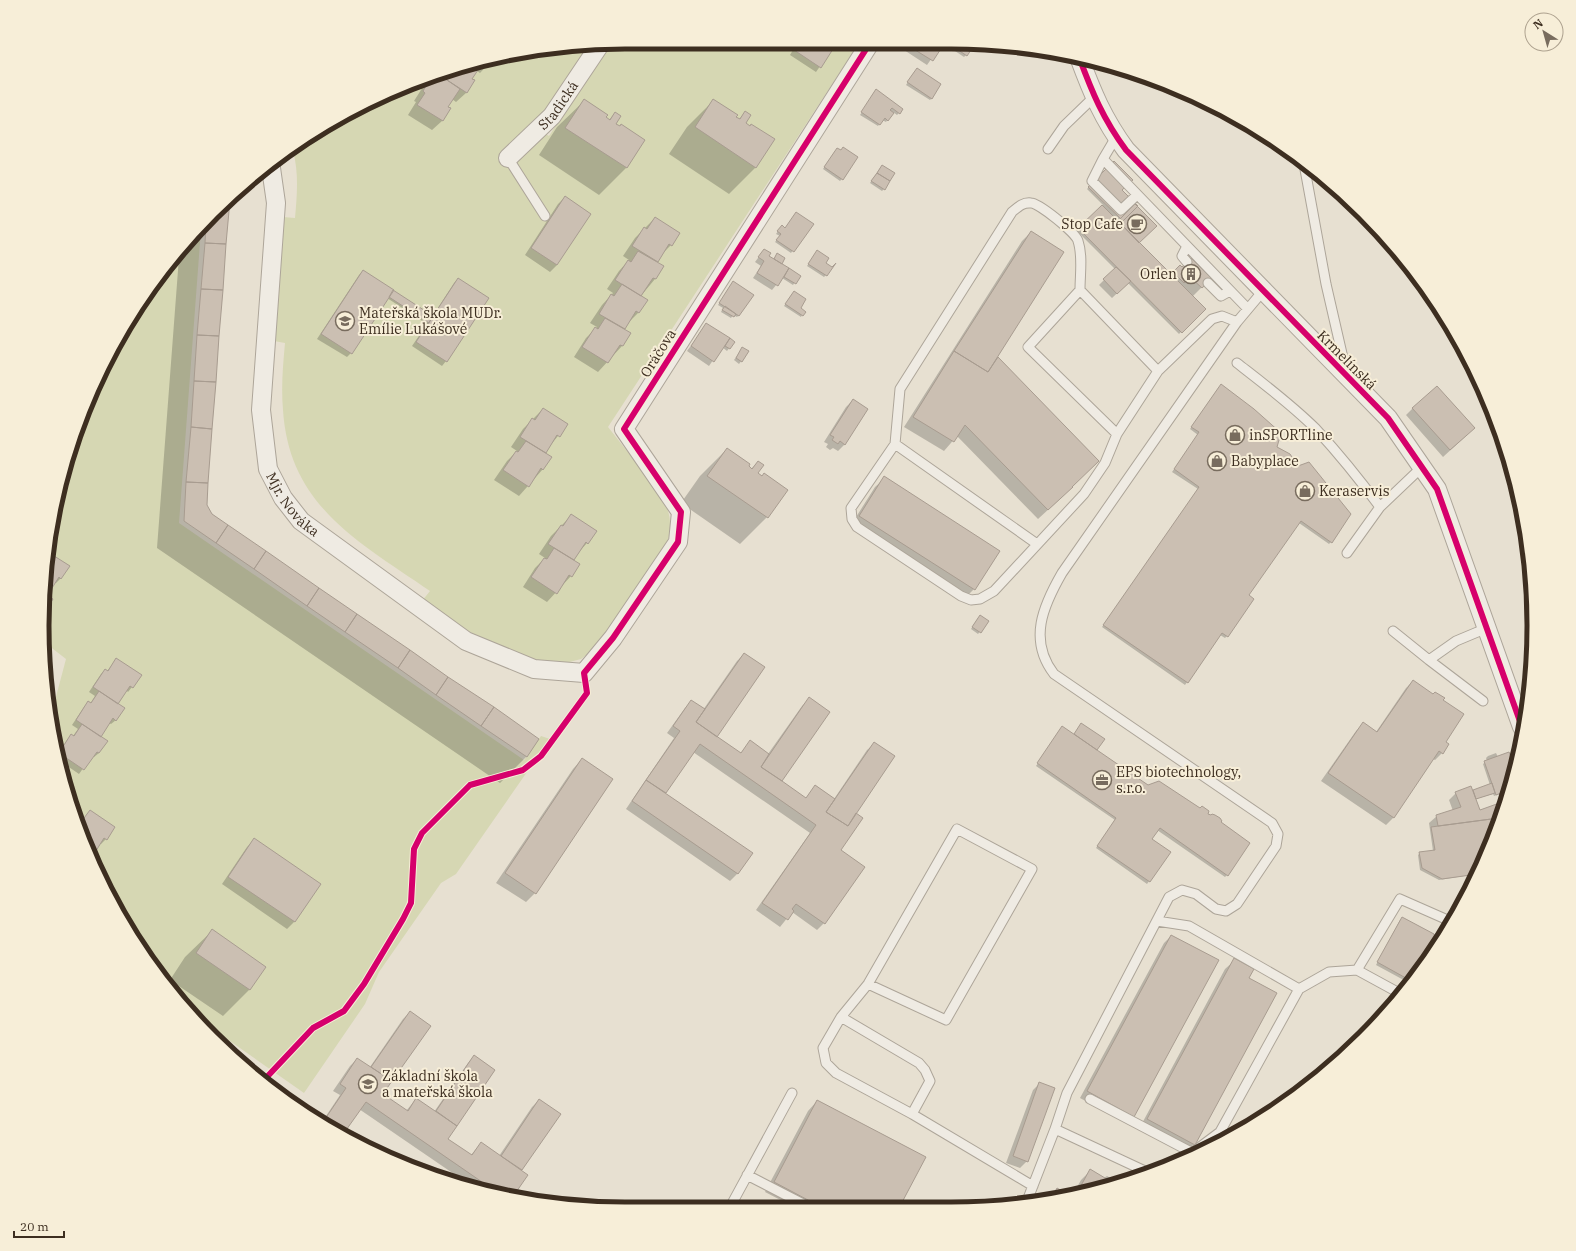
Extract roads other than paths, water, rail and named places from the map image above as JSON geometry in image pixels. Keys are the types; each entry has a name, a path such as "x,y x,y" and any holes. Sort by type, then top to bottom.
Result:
{"street":[{"name":"Oráčova","path":"584,673 613,638 678,542 681,512 624,429 866,49"},
{"name":"Stadická","path":"508,158 552,116 596,50"},
{"name":"Krmelínská","path":"1082,65 1094,98 1116,137 1141,165 1388,418 1437,489 1519,719"},
{"name":"Mjr. Nováka","path":"271,171 276,203 261,410 268,469 283,498 301,521 466,641 534,670 584,673"}],"lane":[{"path":"1048,149 1064,126 1094,98"},
{"path":"1116,137 1092,181 1121,210 1137,195"},
{"path":"508,158 545,216"},
{"path":"1103,159 1248,309"},
{"path":"1305,172 1326,284 1347,377"},
{"path":"1117,434 1028,348 1080,290 1081,250 1078,239 1070,229 1033,203 1024,203 1012,212 900,389 895,444 851,508 852,519 858,527 962,596 971,600 980,599 994,591 1084,494 1105,464 1117,434 1158,371 1212,319 1222,316 1237,322"},
{"path":"1187,246 1182,256 1187,262"},
{"path":"1208,282 1221,296 1230,291"},
{"path":"1080,290 1158,371"},
{"path":"1029,1197 1067,1093 1169,897 1182,890 1196,894 1216,909 1226,911 1236,904 1276,846 1278,834 1272,823 1054,674 1048,666 1042,653 1039,626 1052,591 1062,573 1237,322 1263,291"},
{"path":"1237,363 1278,394 1315,429 1342,457 1380,507"},
{"path":"895,444 1037,544"},
{"path":"1347,553 1380,507 1422,467"},
{"path":"1429,660 1456,641 1487,628"},
{"path":"1393,632 1483,701"},
{"path":"868,984 946,1020 1032,869 957,829 868,984 841,1017 823,1048 826,1063 836,1073 912,1114 1033,1186"},
{"path":"1357,970 1400,899 1447,919"},
{"path":"1156,921 1189,926 1299,989"},
{"path":"1206,1142 1220,1132 1299,989 1329,972 1357,970 1396,991"},
{"path":"841,1017 919,1063 925,1070 930,1081 912,1114"},
{"path":"733,1202 792,1093"},
{"path":"1090,1099 1188,1150"},
{"path":"1055,1129 1141,1169"},
{"path":"747,1175 799,1202"}],"place":[{"name":"Stop Cafe","path":"1137,224"},
{"name":"Orlen","path":"1191,274"},
{"name":"Mateřská škola MUDr. Emílie Lukášové","path":"345,321"},
{"name":"inSPORTline","path":"1235,435"},
{"name":"Babyplace","path":"1217,461"},
{"name":"Keraservis","path":"1305,491"},
{"name":"EPS biotechnology, s.r.o.","path":"1102,780"},
{"name":"Základní škola a mateřská škola","path":"368,1084"}]}
